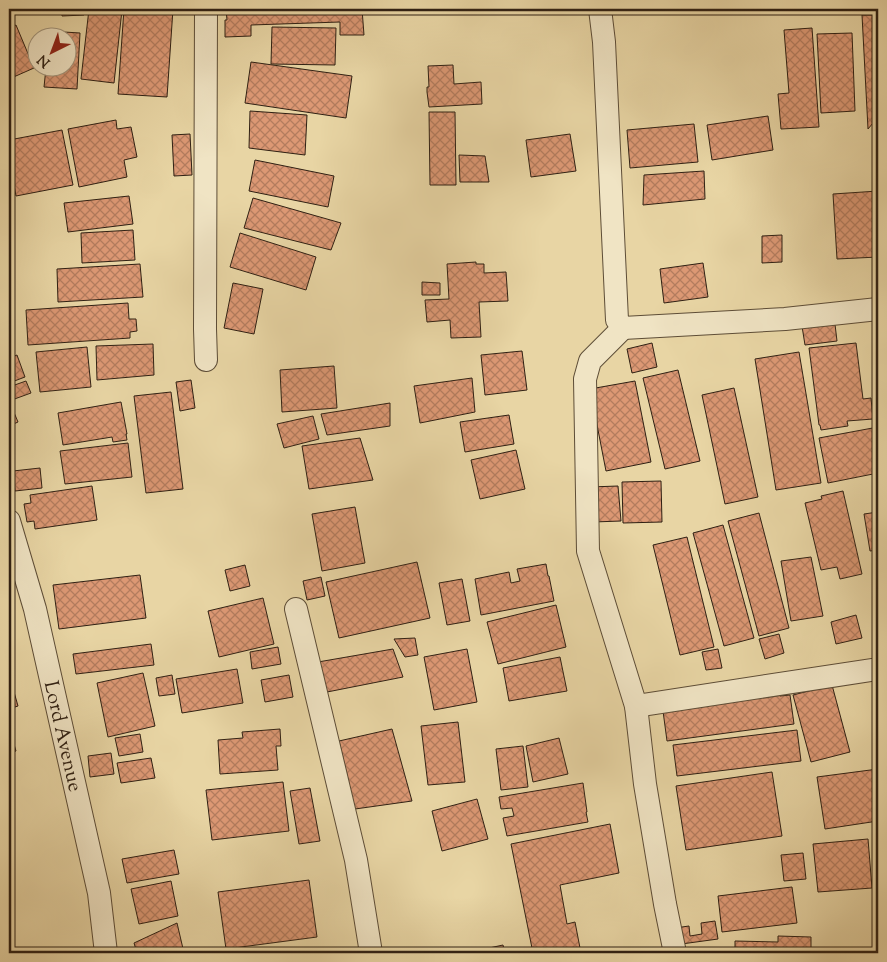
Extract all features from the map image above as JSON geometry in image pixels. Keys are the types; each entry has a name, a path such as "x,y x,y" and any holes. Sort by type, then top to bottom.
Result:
{"street":[{"path":"206,9 206,360"},
{"path":"600,9 604,42 617,320 624,328"},
{"path":"675,953 645,784 636,706 588,551 585,379 590,361 624,328 785,319 878,309"},
{"name":"Lord Avenue","path":"9,521 37,618 98,893 106,953"},
{"path":"296,609 356,860 371,953"},
{"path":"636,706 878,669"}],"building":[{"path":"62,9 83,9 84,15 62,16"},
{"path":"89,9 122,10 114,83 81,79"},
{"path":"124,9 173,9 167,97 118,94"},
{"path":"226,9 362,9 364,35 340,35 340,22 251,25 251,36 225,37"},
{"path":"862,15 878,15 878,117 868,129"},
{"path":"16,25 28,54 28,71 9,79 9,28"},
{"path":"272,27 336,28 335,65 271,64"},
{"path":"812,28 819,127 781,129 778,94 789,93 784,30"},
{"path":"78,33 80,33 78,70"},
{"path":"852,33 855,111 821,113 817,34"},
{"path":"251,62 352,76 346,118 245,103"},
{"path":"453,65 454,84 481,82 482,104 429,107 427,92 427,87 429,87 428,66"},
{"path":"45,78 78,78 77,89 44,87"},
{"path":"250,111 307,115 305,155 249,148"},
{"path":"429,112 455,112 456,185 430,185"},
{"path":"768,116 773,150 712,160 707,125"},
{"path":"116,120 117,129 131,127 137,157 124,160 127,177 79,187 68,129"},
{"path":"694,124 698,162 630,168 627,130"},
{"path":"62,130 73,185 16,196 9,158 9,140"},
{"path":"190,134 192,175 174,176 172,135"},
{"path":"570,134 576,171 531,177 526,140"},
{"path":"459,155 485,156 489,182 460,182"},
{"path":"255,160 334,176 328,207 249,191"},
{"path":"704,171 705,199 643,205 644,175"},
{"path":"878,191 878,257 837,259 833,194"},
{"path":"129,196 133,224 68,232 64,203"},
{"path":"253,198 341,223 331,250 244,228"},
{"path":"133,230 135,260 82,263 81,233"},
{"path":"240,233 316,257 306,290 230,267"},
{"path":"782,235 782,262 762,263 762,236"},
{"path":"476,262 476,264 484,264 484,273 506,272 508,301 479,302 481,337 451,338 450,320 427,322 425,300 449,299 447,264"},
{"path":"703,263 708,297 664,303 660,269"},
{"path":"140,264 143,297 58,302 57,269"},
{"path":"422,282 440,283 440,295 422,295"},
{"path":"233,283 263,289 254,334 224,328"},
{"path":"128,303 129,319 136,319 137,331 130,332 130,338 28,345 26,310"},
{"path":"834,316 837,341 805,345 801,320"},
{"path":"652,343 657,367 632,373 627,349"},
{"path":"856,343 863,399 871,398 873,419 847,421 848,426 821,430 809,348"},
{"path":"153,344 154,375 97,380 96,346"},
{"path":"87,347 91,387 40,392 36,352"},
{"path":"522,351 527,390 485,395 481,355"},
{"path":"799,352 821,483 776,490 755,359"},
{"path":"17,355 25,377 9,383 9,358"},
{"path":"334,366 337,408 282,412 280,370"},
{"path":"678,370 700,461 665,469 643,378"},
{"path":"472,378 475,412 420,423 414,386"},
{"path":"191,380 195,408 180,411 176,382"},
{"path":"26,381 31,393 9,401 9,387"},
{"path":"635,381 651,462 606,471 590,389"},
{"path":"734,388 758,497 725,504 702,395"},
{"path":"171,392 183,489 146,493 134,396"},
{"path":"121,402 127,440 113,442 112,437 63,445 58,413"},
{"path":"390,403 390,426 327,435 321,414"},
{"path":"9,404 18,422 9,426"},
{"path":"509,415 514,444 465,452 460,422"},
{"path":"313,416 319,439 284,448 277,424"},
{"path":"878,427 878,473 828,483 819,438"},
{"path":"360,438 373,480 309,489 302,446"},
{"path":"128,443 132,477 65,484 60,451"},
{"path":"516,450 525,489 480,499 471,460"},
{"path":"40,468 42,488 15,491 13,471"},
{"path":"661,481 662,522 623,523 622,482"},
{"path":"92,486 97,520 35,529 34,521 27,522 24,504 31,503 30,495"},
{"path":"618,486 621,521 593,522 590,487"},
{"path":"843,491 862,574 840,579 837,567 821,570 805,503 822,499 821,496"},
{"path":"355,507 365,563 322,571 312,514"},
{"path":"878,512 878,550 870,551 864,514"},
{"path":"759,513 789,628 759,636 728,521"},
{"path":"723,525 754,638 724,646 693,533"},
{"path":"687,537 714,647 680,655 653,545"},
{"path":"811,557 823,616 791,621 781,561"},
{"path":"417,562 430,618 339,638 326,582"},
{"path":"546,564 554,601 481,615 475,579 509,572 511,583 520,581 517,569"},
{"path":"245,565 250,586 230,591 225,570"},
{"path":"140,575 146,618 59,629 53,585"},
{"path":"321,577 325,596 307,600 303,581"},
{"path":"462,579 470,621 447,625 439,583"},
{"path":"263,598 274,644 219,657 208,611"},
{"path":"556,605 566,647 498,664 487,622"},
{"path":"856,615 862,638 836,644 831,622"},
{"path":"779,634 784,653 765,659 759,639"},
{"path":"415,638 418,655 405,657 394,639"},
{"path":"151,644 154,665 76,674 73,654"},
{"path":"278,647 281,664 252,669 250,652"},
{"path":"393,649 403,677 322,693 318,662"},
{"path":"467,649 477,702 434,710 424,657"},
{"path":"718,649 722,668 706,670 702,652"},
{"path":"560,657 567,691 509,701 503,668"},
{"path":"237,669 243,703 182,713 176,679"},
{"path":"143,673 155,726 108,737 97,683"},
{"path":"172,675 175,694 159,696 156,678"},
{"path":"289,675 293,697 265,702 261,680"},
{"path":"832,685 850,752 811,762 793,695"},
{"path":"779,688 780,696 790,695 794,724 667,741 663,711"},
{"path":"14,692 18,706 9,709 9,694"},
{"path":"458,722 465,782 428,785 421,726"},
{"path":"280,729 281,746 276,746 278,770 220,774 218,740 243,738 242,732"},
{"path":"392,729 412,801 355,809 339,741"},
{"path":"797,730 801,761 677,776 673,745"},
{"path":"9,732 16,751 9,753"},
{"path":"140,734 143,752 119,756 115,738"},
{"path":"559,738 568,774 533,782 526,746"},
{"path":"523,746 528,787 501,790 496,749"},
{"path":"111,753 114,774 90,777 88,756"},
{"path":"151,758 155,778 121,783 117,763"},
{"path":"878,769 878,821 825,829 817,777"},
{"path":"772,772 782,836 686,850 676,786"},
{"path":"283,782 289,831 212,840 206,790"},
{"path":"583,783 588,822 507,836 503,818 514,816 512,808 501,809 499,797"},
{"path":"310,788 320,841 299,844 290,791"},
{"path":"477,799 488,839 442,851 432,811"},
{"path":"610,824 619,873 560,885 567,924 575,922 580,948 555,953 533,953 511,844"},
{"path":"868,839 872,888 818,892 813,844"},
{"path":"174,850 179,874 127,883 122,859"},
{"path":"803,853 806,879 784,881 781,855"},
{"path":"309,880 317,937 226,949 218,892"},
{"path":"171,881 178,916 139,924 131,889"},
{"path":"792,887 797,923 722,932 718,896"},
{"path":"715,921 718,939 674,945 675,928 689,926 690,936 702,934 701,923"},
{"path":"177,923 184,953 137,953 134,943"},
{"path":"778,936 811,937 811,951 809,953 735,953 735,941 778,942"},
{"path":"503,945 505,953 466,953"}]}
